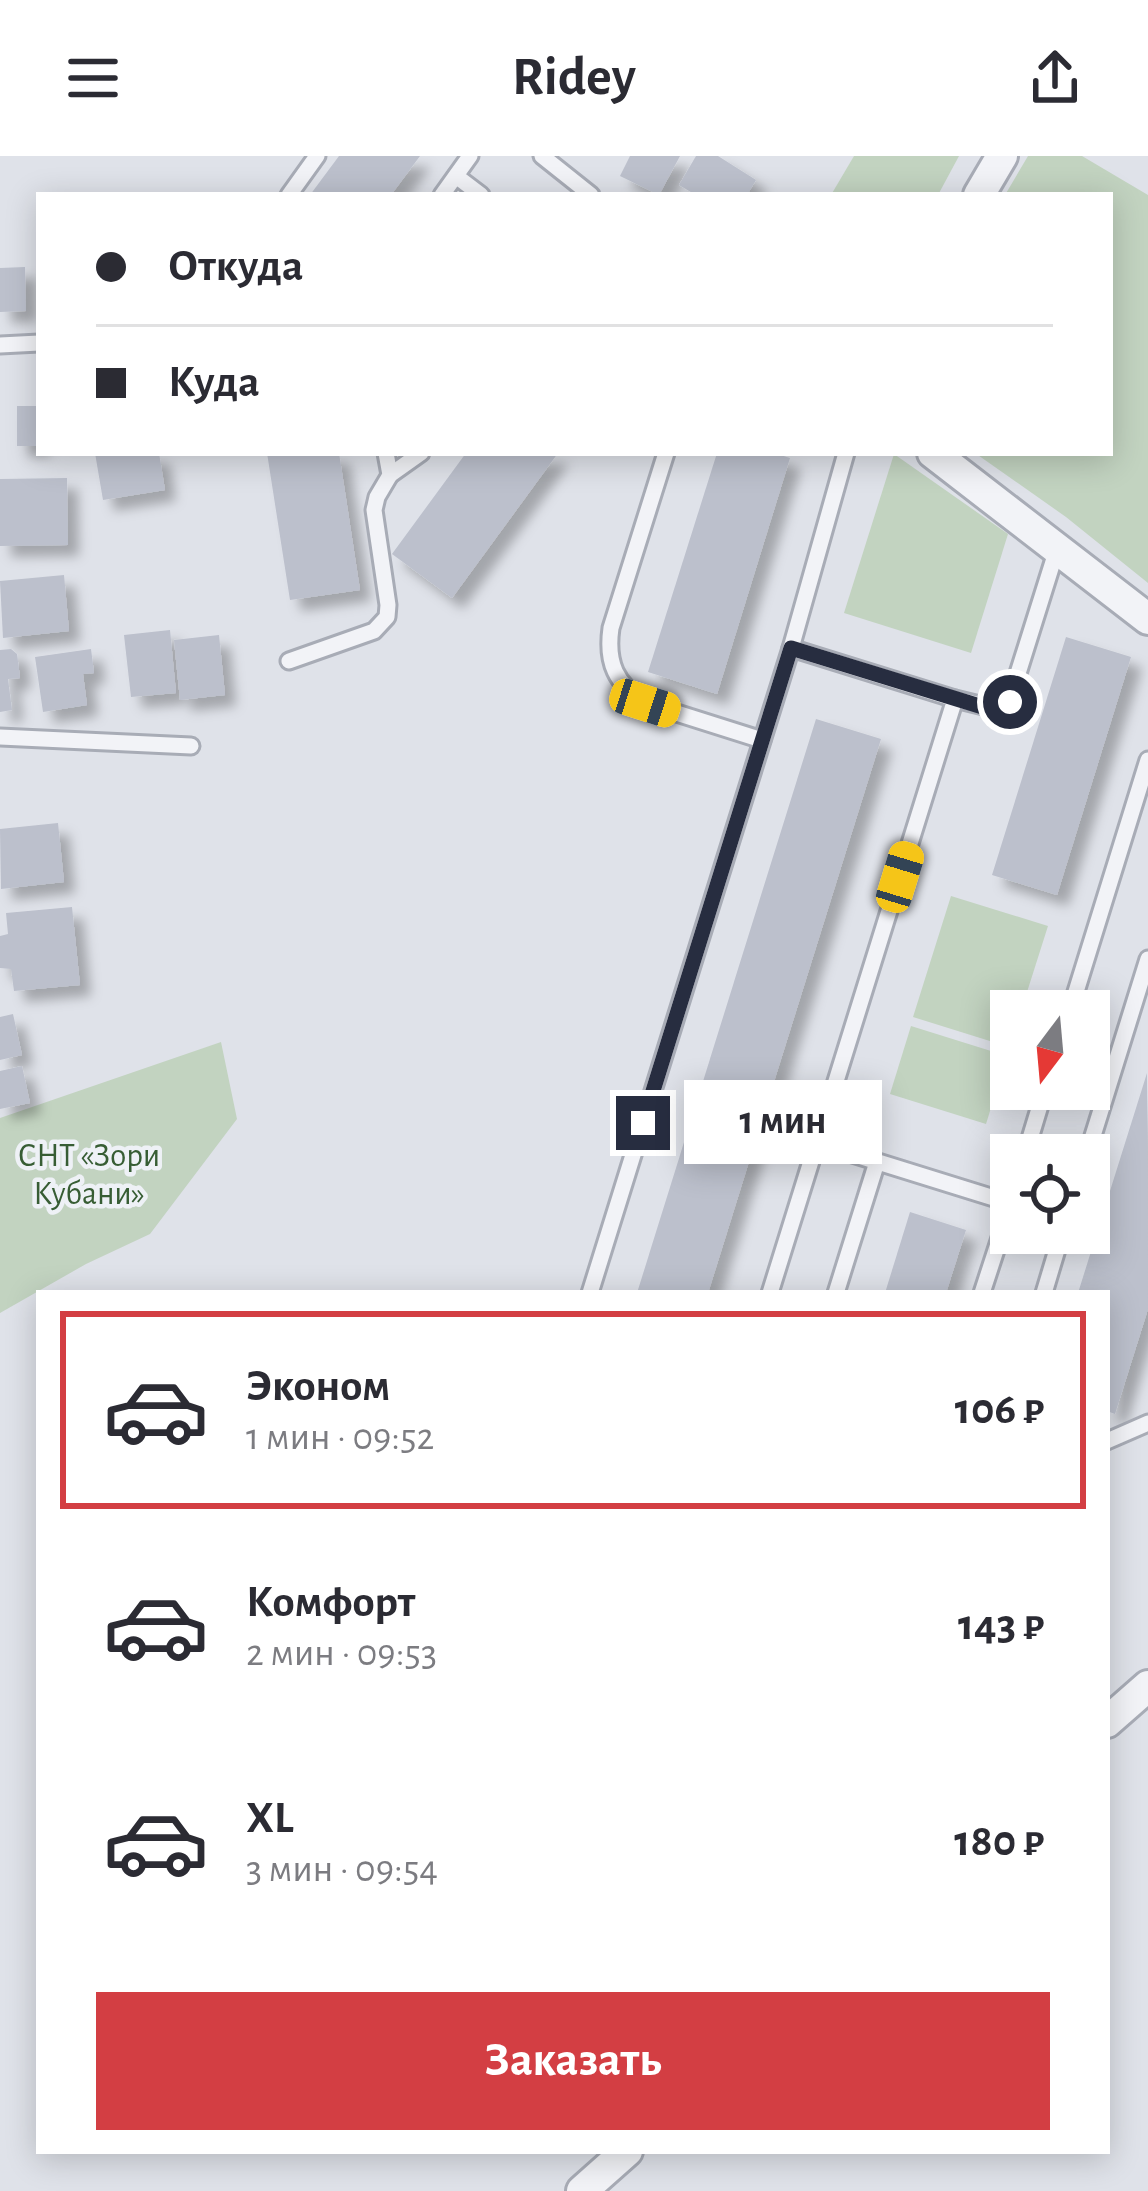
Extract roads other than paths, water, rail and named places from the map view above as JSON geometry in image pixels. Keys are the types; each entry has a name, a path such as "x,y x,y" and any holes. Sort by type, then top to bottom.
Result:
{"street":[{"path":"981,192 1002,156"},
{"path":"937,456 1148,619"},
{"path":"1110,1720 1148,1686"},
{"path":"582,2191 624,2154"}],"lane":[{"path":"291,192 317,156"},
{"path":"444,192 470,156"},
{"path":"542,156 587,192"},
{"path":"456,176 477,192"},
{"path":"0,345 36,343"},
{"path":"387,456 390,475"},
{"path":"289,661 374,631 387,616 376,497 390,475 417,456"},
{"path":"665,456 611,628 611,664 618,680 645,703 762,740"},
{"path":"591,1290 791,648 845,456"},
{"path":"791,648 996,709 1010,702 1058,549"},
{"path":"771,1290 955,699"},
{"path":"0,737 191,746"},
{"path":"1077,990 1148,760"},
{"path":"1094,1134 1148,959"},
{"path":"817,1143 990,1196"},
{"path":"837,1290 877,1162"},
{"path":"983,1290 994,1254"},
{"path":"1045,1290 1056,1254"},
{"path":"1112,1435 1148,1424"}],"park label":[{"name":"СНТ «Зори Кубани»","path":"89,1173"}]}
